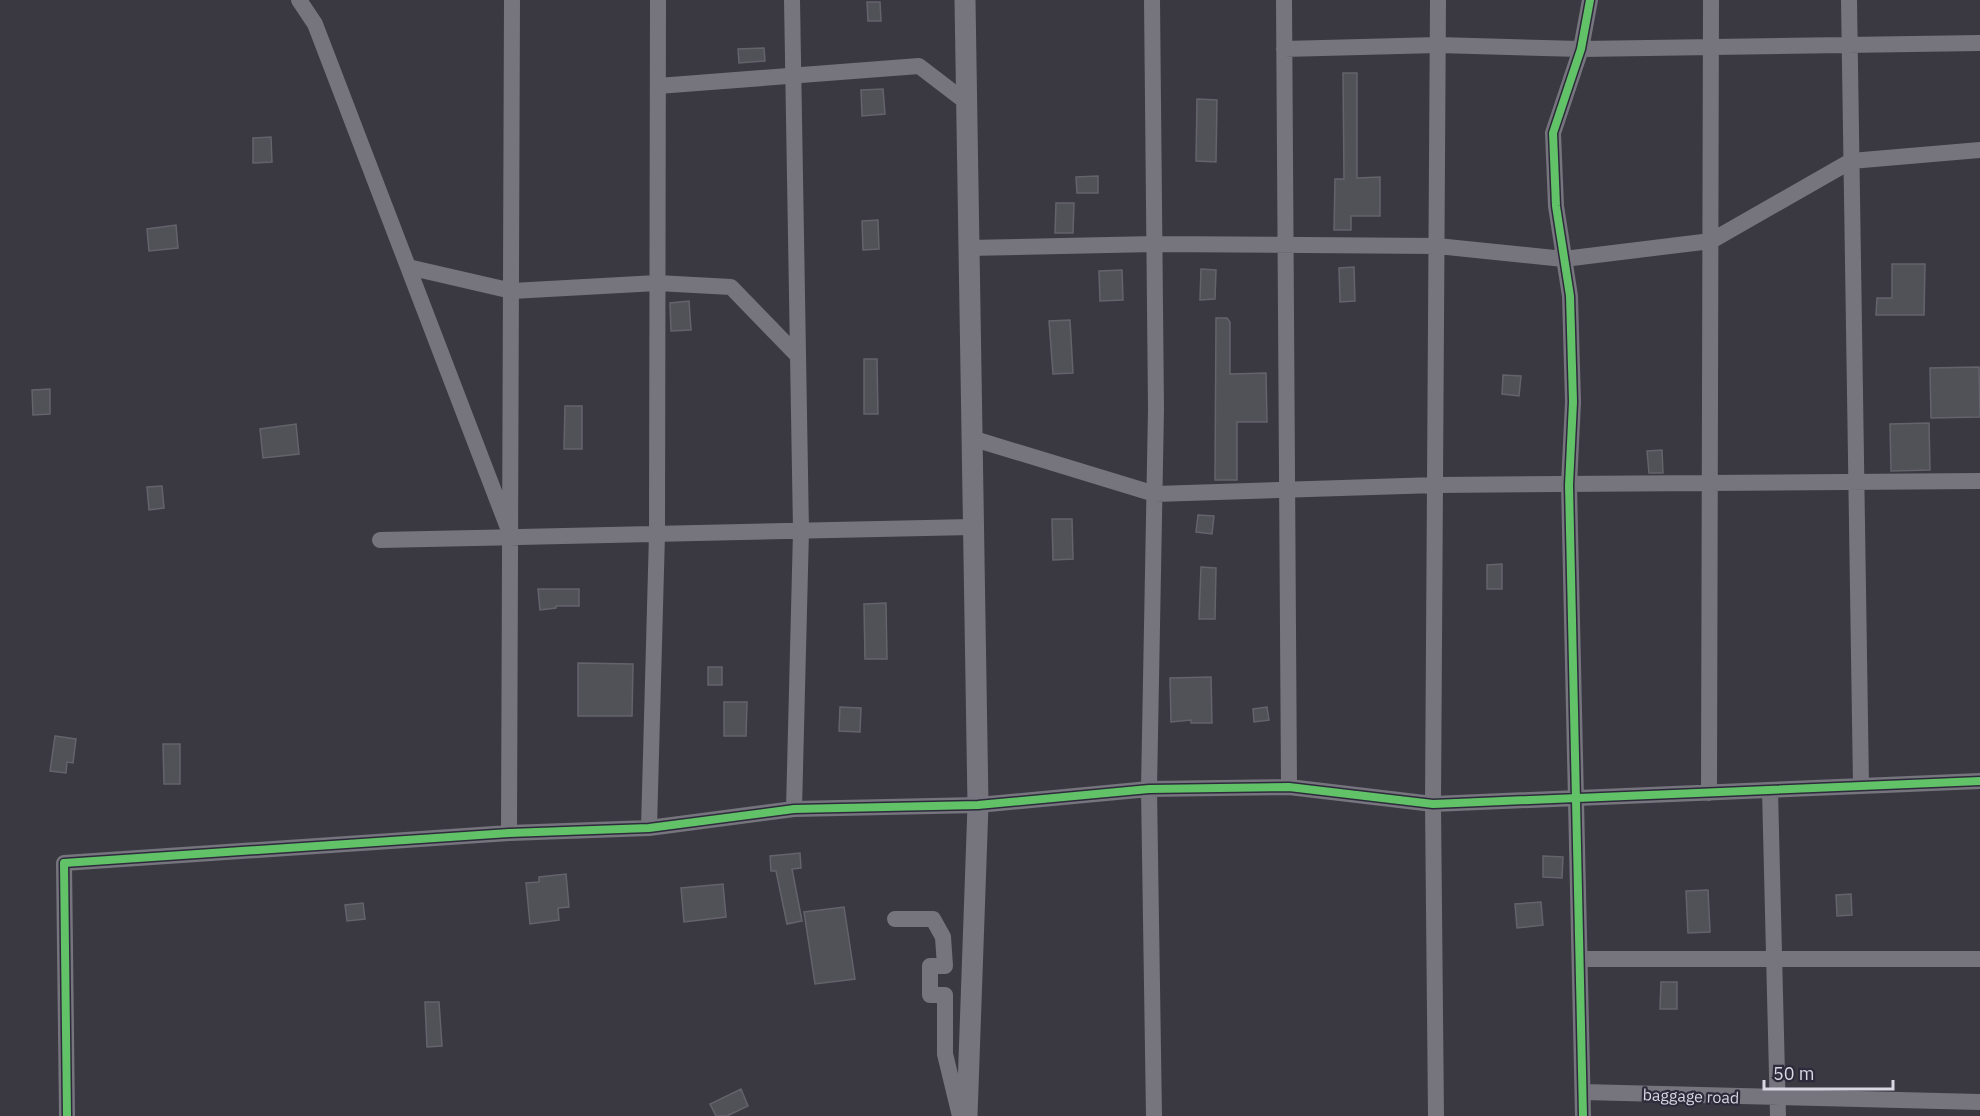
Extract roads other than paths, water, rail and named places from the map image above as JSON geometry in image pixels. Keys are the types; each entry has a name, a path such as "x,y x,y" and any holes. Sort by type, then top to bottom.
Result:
{"street":[{"path":"299,0 315,24 511,537"},
{"path":"509,833 512,0"},
{"path":"649,828 657,534 658,0"},
{"path":"792,0 801,531 794,809"},
{"path":"965,0 970,438 978,805 967,1116"},
{"path":"1152,0 1155,494 1149,789 1154,1116"},
{"path":"1284,0 1289,787"},
{"path":"1436,1116 1433,804 1438,0"},
{"path":"1583,1116 1578,798 1569,485 1573,402 1570,296 1556,206 1553,133 1581,49 1590,0"},
{"path":"1709,793 1712,0"},
{"path":"1849,0 1861,786"},
{"path":"1284,49 1438,45 1581,49 1980,43"},
{"path":"658,86 919,66 966,102"},
{"path":"968,248 1155,243 1437,246 1564,259 1711,241 1851,161 1980,150"},
{"path":"408,267 512,291 657,283 731,287 798,356"},
{"path":"970,438 1155,494 1436,485 1980,481"},
{"path":"380,540 972,527"},
{"path":"67,1116 64,863 509,833 649,828 794,809 978,805 1149,789 1289,787 1433,804 1980,781"},
{"path":"1770,790 1778,1116"},
{"path":"895,919 933,920 943,937 945,966 930,966 930,995 945,995 945,1053 960,1116"},
{"path":"1580,959 1980,959"},
{"name":"baggage road","path":"1583,1092 1778,1099 1980,1102"}]}
